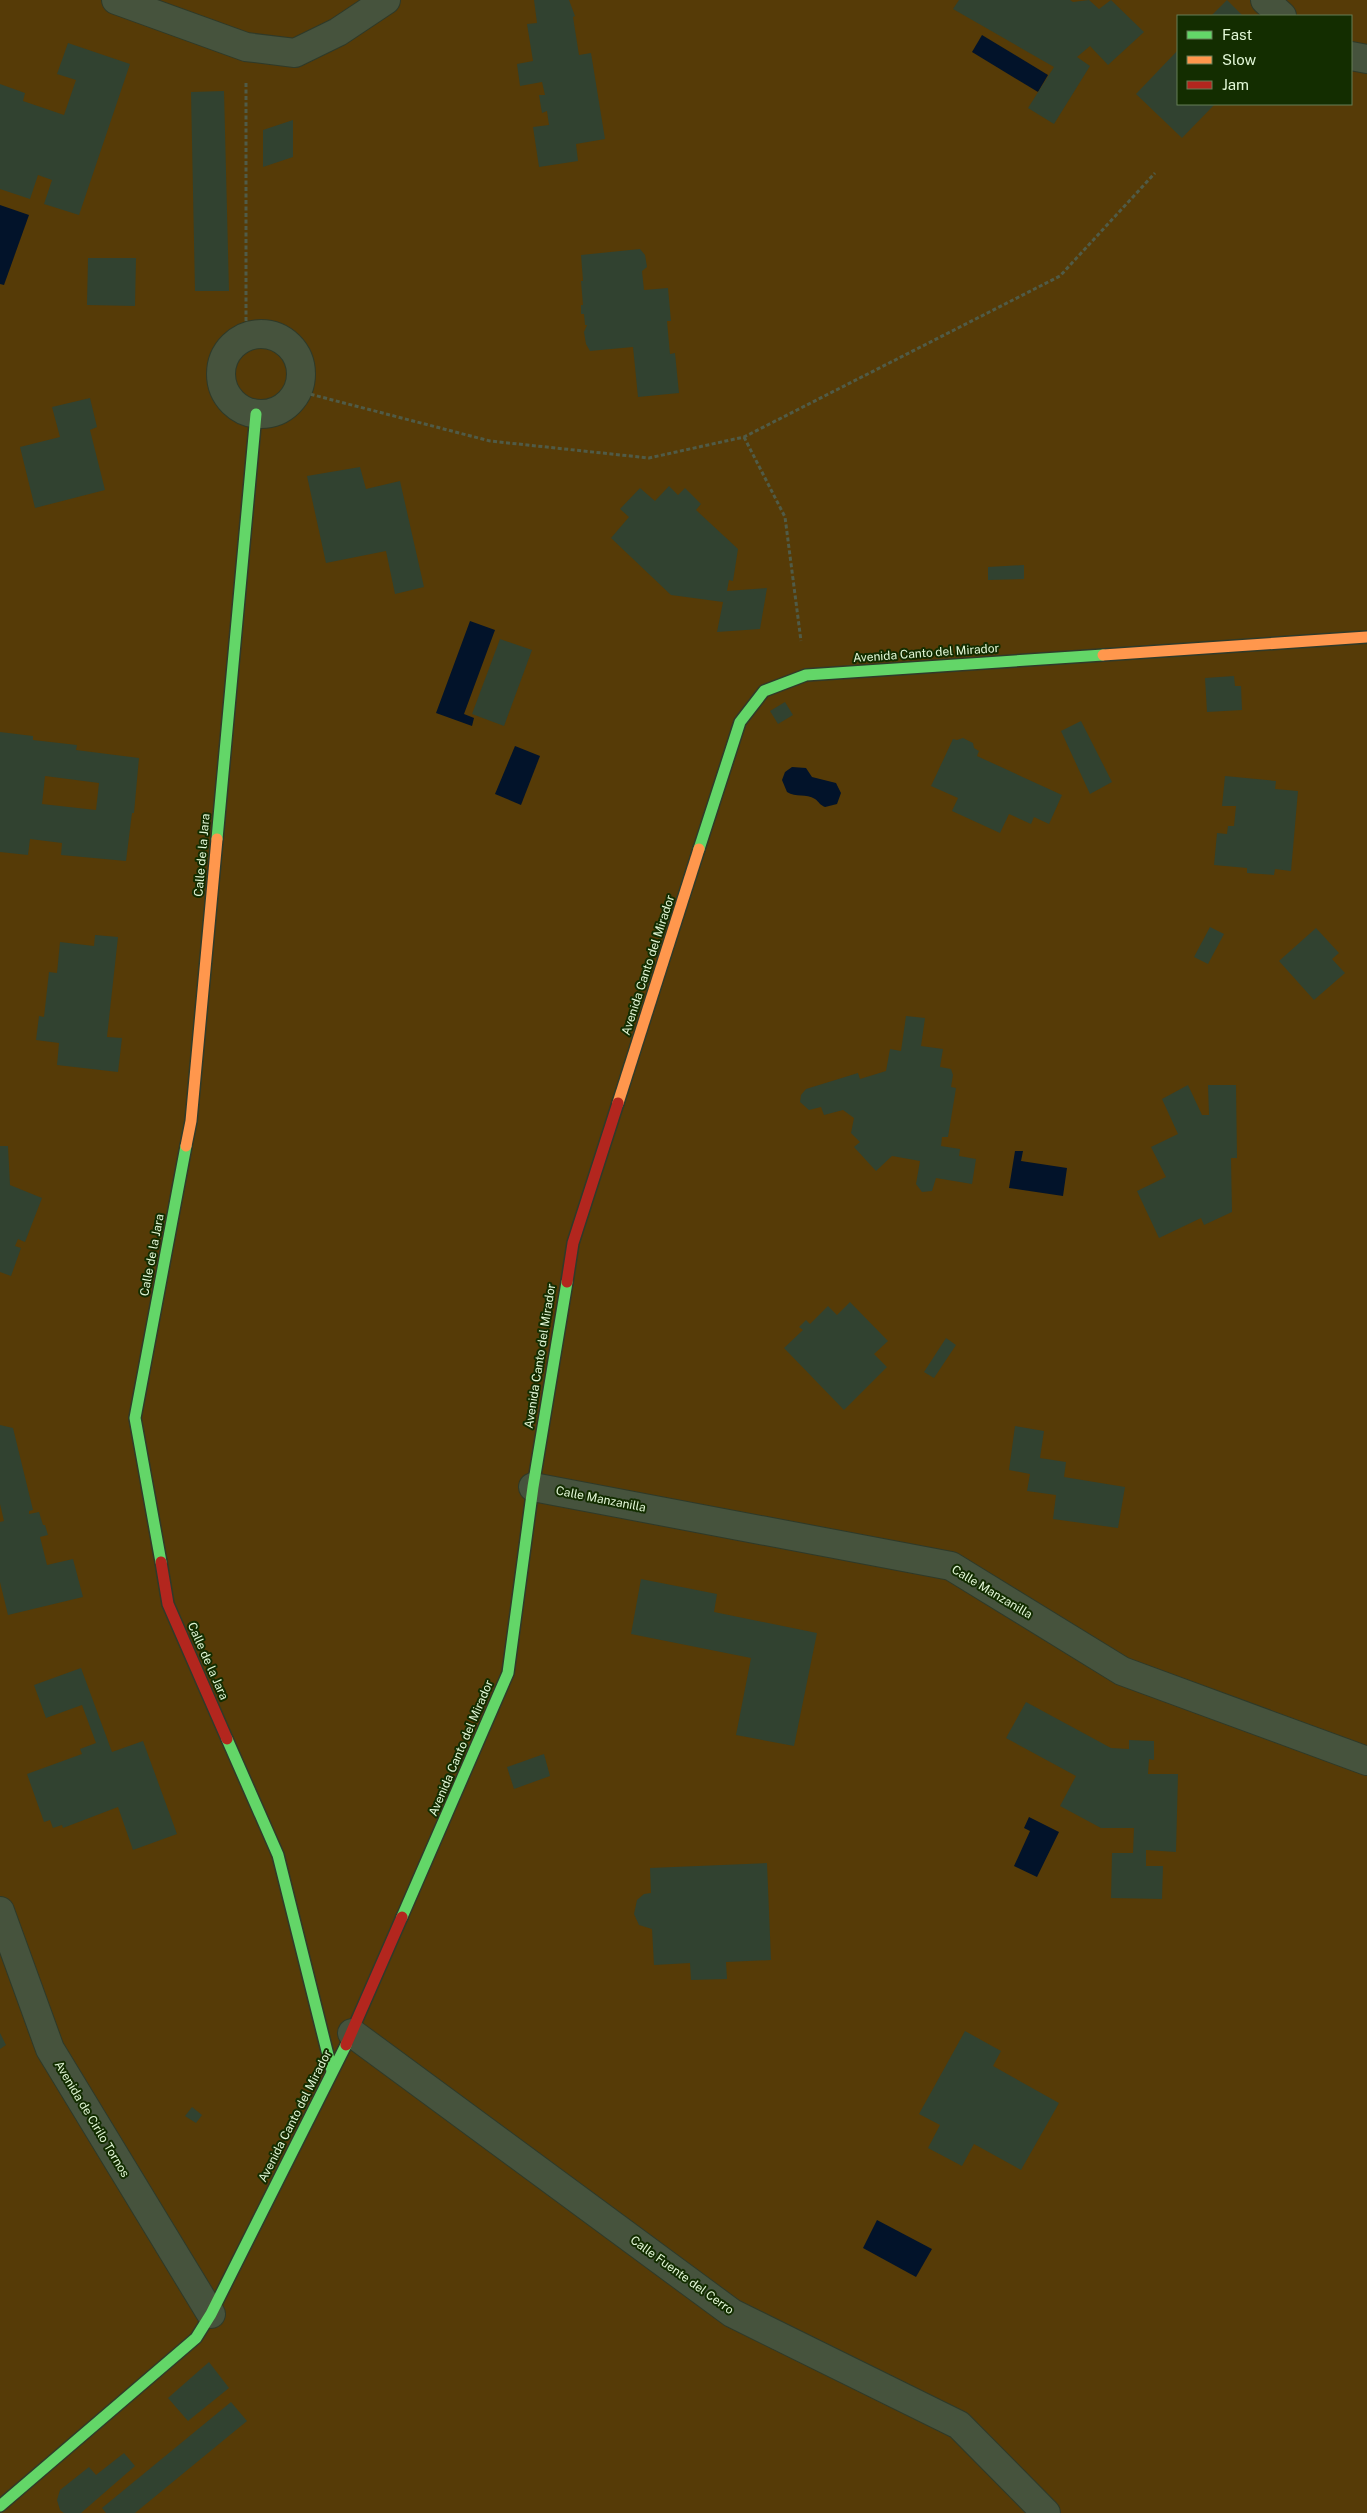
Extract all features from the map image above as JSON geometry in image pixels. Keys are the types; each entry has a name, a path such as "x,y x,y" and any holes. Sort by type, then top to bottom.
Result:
{"street":[{"path":"116,0 246,47 295,53 338,32 386,0"},
{"path":"1264,0 1281,15"},
{"path":"1352,56 1367,59"},
{"path":"261,334 276,337 290,346 298,359 301,375 298,391 287,404 272,413 256,414 241,409 230,400 222,387 221,372 224,357 233,345 246,337 261,334"},
{"name":"Calle de la Jara","path":"256,414 191,1121 135,1418 168,1604 278,1855 332,2072"},
{"name":"Avenida Canto del Mirador","path":"0,2506 196,2338 211,2314 352,2033 508,1673 534,1487 573,1243 740,722 764,691 806,675 1367,637"},
{"name":"Calle Manzanilla","path":"534,1487 951,1566 1122,1671 1367,1761"},
{"name":"Avenida de Cirilo Tornos","path":"0,1911 50,2049 211,2314"},
{"name":"Calle Fuente del Cerro","path":"352,2033 732,2312 959,2426 1046,2513"}],"path":[{"path":"246,47 246,337"},
{"path":"298,391 490,441 649,458 744,437 1060,276 1155,173"},
{"path":"744,437 785,517 806,675"}],"shaded area":[{"path":"0,0 1367,0 1367,2513 0,2513"}],"water":[{"path":"982,35 1048,75 1038,92 972,52"},
{"path":"0,205 29,215 4,285 0,284"},
{"path":"470,621 495,630 464,714 474,718 472,726 436,713"},
{"path":"515,746 540,756 521,805 495,794"},
{"path":"792,767 806,768 812,777 836,783 841,793 837,804 825,807 812,797 794,795 787,792 782,780 785,772"},
{"path":"1015,1151 1023,1151 1021,1161 1067,1168 1063,1196 1009,1188"},
{"path":"1029,1817 1059,1832 1037,1877 1014,1866 1030,1831 1024,1828"},
{"path":"877,2220 932,2249 916,2277 863,2248"}],"building":[{"path":"534,0 569,0 575,16 573,17 579,55 591,53 605,139 576,144 578,161 539,167 533,127 549,125 547,111 542,113 539,95 545,95 542,82 520,86 517,64 533,61 527,24 537,23"},
{"path":"959,0 1070,0 1073,2 1089,0 1099,9 1111,0 1144,32 1108,65 1090,46 1077,57 1090,66 1054,124 1028,108 1054,67 953,9"},
{"path":"1227,0 1242,15 1212,15"},
{"path":"68,43 130,64 79,215 44,204 52,180 38,175 30,199 0,189 0,84 25,93 23,101 64,115 76,80 57,74"},
{"path":"1177,51 1177,105 1214,105 1182,138 1136,94"},
{"path":"224,91 229,291 195,291 191,92"},
{"path":"293,120 293,157 263,167 263,130"},
{"path":"640,249 645,255 647,267 642,271 644,290 668,288 671,321 667,321 670,354 675,353 679,393 638,397 633,347 590,351 586,344 584,332 587,325 585,325 584,314 581,314 581,305 583,305 581,281 583,281 581,255"},
{"path":"88,258 136,258 135,306 87,305"},
{"path":"90,398 97,427 90,430 105,490 35,508 20,447 60,437 52,407"},
{"path":"360,467 366,489 400,481 424,587 395,594 386,551 326,563 307,476"},
{"path":"669,486 678,495 685,488 701,504 696,510 738,549 733,581 729,580 727,591 767,588 760,629 717,632 723,602 671,595 611,538 629,517 620,509 640,488 655,501"},
{"path":"1024,565 1024,579 988,580 988,567"},
{"path":"500,639 532,650 504,726 472,714"},
{"path":"1234,676 1235,686 1241,686 1242,710 1207,712 1205,678"},
{"path":"785,702 793,715 778,724 770,711"},
{"path":"1081,721 1112,782 1090,794 1061,731"},
{"path":"0,732 33,736 33,740 77,745 76,750 139,758 134,813 132,813 126,861 61,855 62,843 30,839 28,855 0,852","holes":["45,776 99,783 96,810 42,804"]},
{"path":"963,738 973,743 974,748 979,751 977,756 1062,795 1049,824 1034,817 1031,824 1009,814 1000,833 952,811 958,798 931,786 953,739"},
{"path":"1225,776 1276,781 1275,789 1298,791 1291,871 1275,869 1274,875 1247,873 1247,868 1214,865 1217,833 1227,834 1228,826 1234,826 1236,806 1222,806"},
{"path":"1210,927 1224,934 1208,964 1194,957"},
{"path":"1316,928 1339,953 1332,959 1345,973 1314,1000 1279,961"},
{"path":"95,935 118,937 107,1037 122,1038 118,1072 57,1065 59,1043 36,1040 39,1016 44,1017 49,972 57,973 60,942 94,946"},
{"path":"906,1016 925,1018 921,1046 943,1049 940,1067 951,1069 953,1075 951,1087 956,1088 948,1137 942,1137 941,1146 960,1149 959,1156 976,1159 972,1184 936,1178 932,1191 922,1192 916,1184 920,1161 892,1156 876,1171 854,1147 860,1142 851,1133 854,1118 843,1110 824,1115 821,1107 809,1110 800,1102 801,1095 806,1089 858,1073 860,1079 886,1071 890,1049 901,1051"},
{"path":"1188,1085 1202,1115 1209,1115 1208,1085 1236,1085 1237,1158 1231,1158 1232,1212 1204,1225 1201,1218 1159,1238 1137,1191 1166,1177 1151,1147 1178,1134 1162,1099"},
{"path":"0,1146 8,1146 10,1185 42,1198 25,1242 18,1239 15,1246 21,1248 11,1276 0,1272"},
{"path":"850,1302 888,1341 874,1354 887,1367 844,1410 784,1348 803,1330 799,1327 806,1320 810,1324 828,1306 837,1315"},
{"path":"946,1338 956,1345 934,1378 924,1372"},
{"path":"0,1425 13,1428 33,1510 29,1511 29,1514 39,1512 48,1535 40,1537 47,1565 73,1559 83,1597 8,1615 0,1582 0,1522 4,1521 0,1504"},
{"path":"1015,1426 1044,1431 1040,1458 1066,1462 1064,1477 1125,1487 1118,1528 1053,1519 1056,1495 1027,1491 1030,1474 1009,1470"},
{"path":"641,1579 717,1594 714,1612 817,1633 794,1746 736,1735 751,1658 631,1634"},
{"path":"81,1668 112,1752 143,1741 177,1834 133,1850 118,1807 63,1828 62,1825 53,1828 50,1820 44,1822 27,1774 82,1754 80,1749 96,1743 82,1705 46,1718 34,1685"},
{"path":"1026,1702 1111,1748 1129,1749 1129,1740 1154,1741 1154,1760 1149,1759 1148,1774 1178,1774 1176,1852 1146,1850 1146,1866 1163,1866 1162,1899 1111,1898 1112,1853 1133,1853 1134,1828 1101,1828 1060,1806 1076,1776 1006,1738"},
{"path":"544,1754 550,1776 514,1789 507,1767"},
{"path":"767,1863 771,1960 726,1962 727,1979 691,1980 690,1963 654,1965 652,1929 639,1925 634,1914 637,1900 644,1894 651,1893 650,1868"},
{"path":"965,2031 1001,2051 993,2066 1059,2103 1021,2170 974,2144 962,2166 928,2148 940,2125 919,2114"},
{"path":"0,2033 6,2045 0,2049"},
{"path":"192,2107 202,2115 196,2123 185,2116"},
{"path":"209,2362 229,2388 188,2421 168,2398"},
{"path":"231,2402 247,2421 135,2513 106,2513 102,2508"},
{"path":"124,2453 135,2466 81,2513 64,2513 60,2510 57,2500 60,2490 89,2467 96,2475"}],"traffic: fast":[{"path":"217,839 256,414"},
{"path":"699,849 740,722 764,691 806,675 1103,655"},
{"path":"161,1562 135,1418 186,1146"},
{"path":"402,1917 508,1673 533,1487 567,1282"},
{"path":"227,1739 278,1855 332,2071"},
{"path":"0,2506 196,2338 211,2314 346,2045"}],"traffic: slow":[{"path":"1103,655 1367,637"},
{"path":"186,1146 191,1121 217,839"},
{"path":"618,1103 699,849"}],"traffic: jam":[{"path":"567,1282 573,1243 618,1103"},
{"path":"161,1562 168,1604 227,1739"},
{"path":"346,2045 402,1917"}]}
